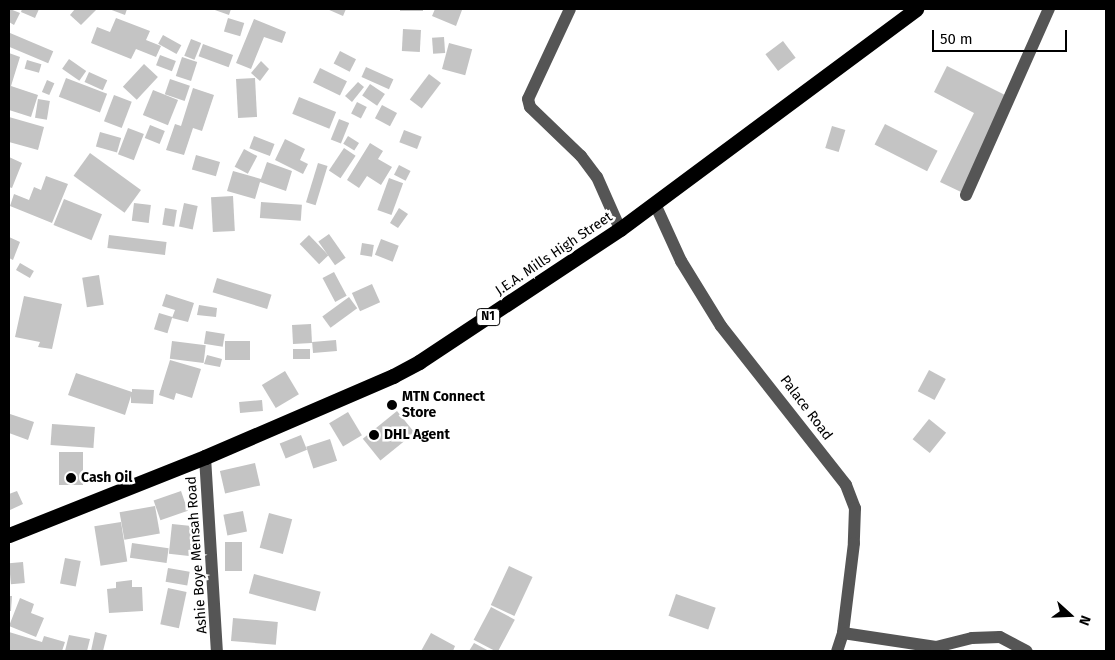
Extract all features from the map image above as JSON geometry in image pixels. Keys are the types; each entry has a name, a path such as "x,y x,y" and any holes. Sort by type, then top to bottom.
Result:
{"highway":[{"name":"J.E.A. Mills High Street","path":"9,535 205,457 393,376 620,229 916,9"}],"street":[{"path":"570,9 528,99 530,107 581,156 597,177 620,229"},
{"path":"966,196 1049,9"},
{"name":"Palace Road","path":"655,204 681,261 722,326 846,485 855,508 843,633 838,651"},
{"name":"Ashie Boye Mensah Road","path":"205,457 217,651"},
{"path":"843,633 936,647 972,638 1000,637 1026,651"}],"building":[{"path":"10,9 20,13 14,25 9,22"},
{"path":"22,9 39,9 35,18 21,12"},
{"path":"75,9 97,9 81,25 70,15"},
{"path":"109,9 127,9 125,15"},
{"path":"212,9 231,9 229,15"},
{"path":"327,9 346,9 343,16"},
{"path":"400,9 423,9 423,11 400,11"},
{"path":"435,9 461,9 456,26 432,16"},
{"path":"116,18 150,31 146,40 161,46 156,57 136,49 131,59 91,43 97,27 110,32"},
{"path":"228,18 244,23 240,36 224,31"},
{"path":"254,19 286,32 282,43 264,37 251,69 236,63"},
{"path":"403,29 421,30 420,52 402,51"},
{"path":"10,33 53,51 48,63 9,47"},
{"path":"163,35 181,45 177,54 158,44"},
{"path":"444,37 445,53 433,54 432,38"},
{"path":"191,39 201,43 194,60 184,56"},
{"path":"783,41 796,58 778,71 765,54"},
{"path":"449,43 472,49 465,75 442,69"},
{"path":"203,44 233,55 229,67 199,56"},
{"path":"340,51 356,59 350,72 334,63"},
{"path":"9,53 20,57 11,86 38,95 31,117 9,110"},
{"path":"160,55 176,61 172,71 156,65"},
{"path":"182,57 197,62 191,81 176,76"},
{"path":"69,59 86,71 79,81 62,69"},
{"path":"27,60 41,64 39,73 25,69"},
{"path":"261,61 269,69 260,81 251,73"},
{"path":"144,64 158,77 137,100 123,87"},
{"path":"947,66 1009,97 961,192 940,182 974,113 934,92"},
{"path":"366,67 393,79 389,89 362,77"},
{"path":"320,68 347,81 340,96 313,82"},
{"path":"89,72 107,80 103,90 85,82"},
{"path":"429,74 441,83 422,109 410,100"},
{"path":"66,78 107,94 100,112 59,97"},
{"path":"255,78 257,117 238,118 236,79"},
{"path":"170,79 190,86 185,101 165,94"},
{"path":"47,80 54,83 49,95 42,92"},
{"path":"358,82 364,87 352,102 345,96"},
{"path":"370,84 385,94 377,106 362,96"},
{"path":"193,88 214,95 202,131 193,128 184,155 166,150 175,124 181,126"},
{"path":"153,90 178,100 168,125 143,115"},
{"path":"114,95 132,102 122,128 104,121"},
{"path":"299,97 336,112 329,129 292,114"},
{"path":"38,99 50,101 47,120 35,118"},
{"path":"357,102 367,107 361,119 351,114"},
{"path":"382,105 397,113 390,126 375,118"},
{"path":"9,117 44,127 38,150 9,142"},
{"path":"339,119 349,123 341,144 331,139"},
{"path":"885,124 938,151 927,171 875,144"},
{"path":"150,125 165,131 160,144 145,138"},
{"path":"832,126 845,130 839,152 825,148"},
{"path":"128,128 144,134 134,160 118,154"},
{"path":"404,130 422,137 417,149 399,142"},
{"path":"100,132 121,138 117,152 96,146"},
{"path":"254,136 275,144 270,156 249,148"},
{"path":"348,136 359,143 354,151 343,144"},
{"path":"285,139 305,149 300,160 308,164 303,174 275,160"},
{"path":"370,143 383,151 378,159 392,167 381,185 367,176 359,188 347,180"},
{"path":"344,148 356,156 341,178 329,170"},
{"path":"244,149 257,156 248,174 235,167"},
{"path":"90,153 141,190 125,213 74,176"},
{"path":"196,155 220,162 216,176 192,169"},
{"path":"9,157 22,163 12,188 9,187"},
{"path":"267,162 292,171 286,191 260,182 255,199 227,191 233,171 261,179"},
{"path":"318,163 328,166 316,205 306,202"},
{"path":"399,165 411,171 406,181 394,175"},
{"path":"46,176 68,184 52,223 10,206 14,194 29,200 34,187 41,190"},
{"path":"389,178 403,183 391,215 377,210"},
{"path":"233,196 235,231 213,232 211,197"},
{"path":"64,199 102,214 92,240 54,225"},
{"path":"261,202 302,205 301,221 260,218"},
{"path":"134,203 151,205 149,223 132,221"},
{"path":"184,203 198,206 193,229 179,226"},
{"path":"165,208 177,210 174,227 162,225"},
{"path":"399,208 408,214 398,228 390,223"},
{"path":"329,234 346,258 335,265 318,241"},
{"path":"109,235 167,242 165,255 107,248"},
{"path":"309,235 328,255 319,264 300,244"},
{"path":"9,237 20,242 13,260 9,258"},
{"path":"381,239 399,246 393,262 375,255"},
{"path":"362,243 374,245 372,257 360,255"},
{"path":"20,263 34,271 30,278 16,270"},
{"path":"334,272 347,296 335,302 323,278"},
{"path":"99,275 104,305 87,307 82,278"},
{"path":"217,278 272,295 267,309 213,292"},
{"path":"372,284 380,302 360,311 352,293"},
{"path":"166,294 194,303 188,322 172,318 175,310 162,306"},
{"path":"24,296 62,304 52,349 38,347 40,342 15,337"},
{"path":"349,297 357,308 331,328 322,316"},
{"path":"199,305 217,308 216,317 197,315"},
{"path":"159,313 172,317 167,333 154,329"},
{"path":"311,324 312,343 293,344 292,325"},
{"path":"206,331 225,334 223,347 204,344"},
{"path":"336,340 337,351 313,353 312,342"},
{"path":"172,341 206,345 204,363 170,359"},
{"path":"225,341 250,341 250,360 225,360"},
{"path":"293,349 310,349 310,359 293,359"},
{"path":"207,355 222,359 220,367 204,364"},
{"path":"170,360 201,369 192,398 176,393 174,400 159,395"},
{"path":"929,370 946,379 935,400 918,391"},
{"path":"285,371 299,394 276,408 262,385"},
{"path":"76,373 132,392 132,389 154,390 153,404 131,403 131,396 125,415 68,395"},
{"path":"262,400 263,411 240,413 239,402"},
{"path":"397,411 415,433 380,460 363,439"},
{"path":"348,412 362,435 343,446 329,423"},
{"path":"10,414 34,422 28,440 9,433"},
{"path":"929,419 946,433 930,453 913,439"},
{"path":"52,424 95,427 93,448 51,445"},
{"path":"301,435 307,450 286,458 280,444"},
{"path":"330,439 337,461 313,469 306,447"},
{"path":"59,452 83,452 83,485 59,485"},
{"path":"255,463 260,485 225,494 220,471"},
{"path":"17,491 23,504 10,510 9,494"},
{"path":"181,491 188,511 160,520 154,500"},
{"path":"155,506 160,534 124,540 120,512"},
{"path":"243,511 247,532 227,535 223,515"},
{"path":"269,513 292,519 283,554 260,548"},
{"path":"121,522 127,562 101,566 94,526"},
{"path":"172,524 199,527 196,557 169,554"},
{"path":"225,542 242,542 242,571 225,571"},
{"path":"132,543 169,548 167,563 130,558"},
{"path":"65,558 81,561 76,587 60,584"},
{"path":"23,562 25,583 11,584 9,563"},
{"path":"509,566 533,577 514,616 491,605"},
{"path":"168,568 190,572 187,586 166,582"},
{"path":"254,574 321,592 315,611 249,593"},
{"path":"132,580 132,587 142,587 143,611 109,613 107,589 116,588 116,582"},
{"path":"168,588 187,592 179,628 160,624"},
{"path":"676,594 716,608 708,629 669,616"},
{"path":"9,596 12,596 11,611 9,611"},
{"path":"20,598 34,604 31,613 44,618 36,637 9,626"},
{"path":"491,607 515,620 498,651 474,640"},
{"path":"233,618 278,622 276,645 231,641"},
{"path":"9,632 42,642 44,636 65,642 62,651 9,651"},
{"path":"95,632 107,635 103,651 91,651"},
{"path":"431,633 455,646 453,651 421,651"},
{"path":"69,635 90,639 87,651 65,651"},
{"path":"474,643 489,651 469,651"}],"place":[{"name":"MTN Connect Store","path":"392,405"},
{"name":"DHL Agent","path":"374,435"},
{"name":"Cash Oil","path":"71,478"}]}
